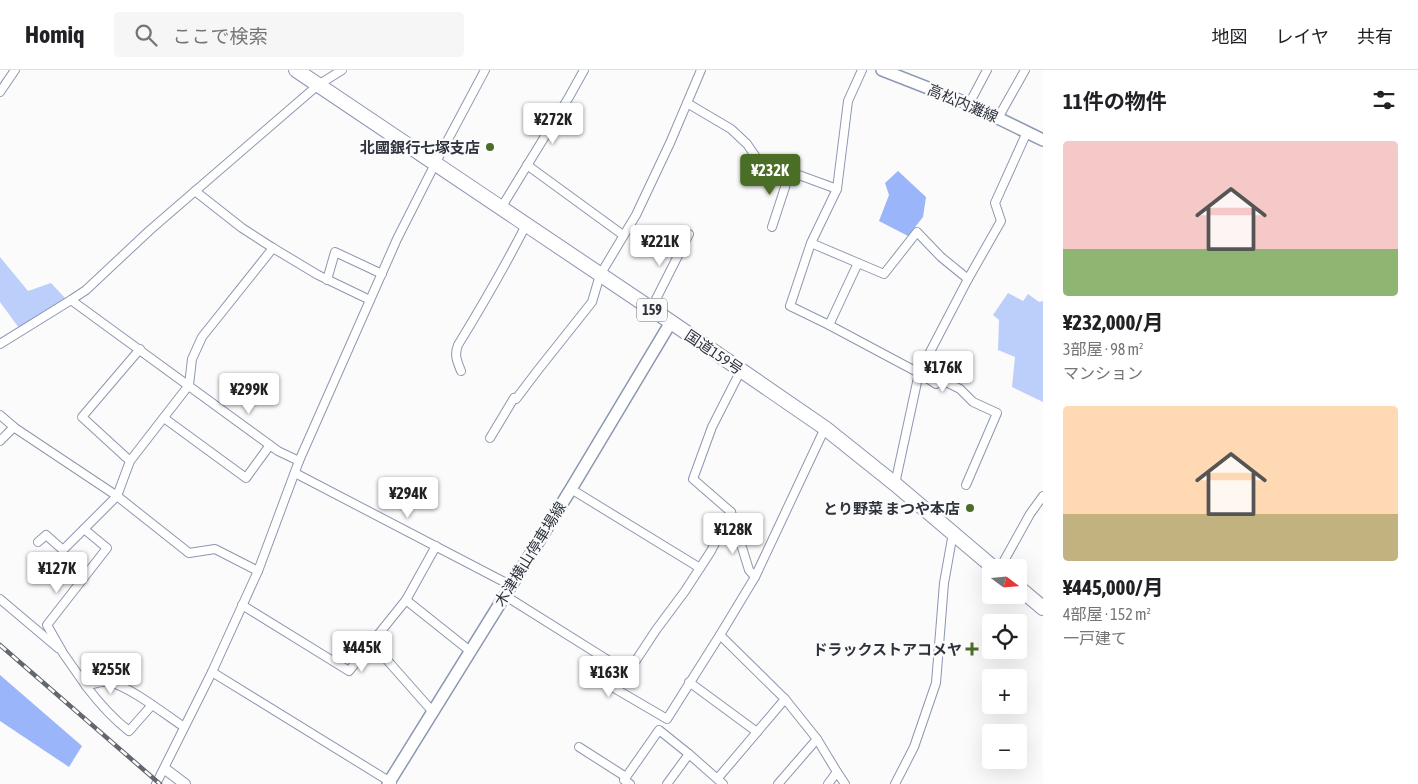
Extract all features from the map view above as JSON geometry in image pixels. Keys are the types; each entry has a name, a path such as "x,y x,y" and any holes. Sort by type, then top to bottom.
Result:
{"highway":[{"name":"国道159号","path":"296,70 671,322 824,428 895,484 983,559"},
{"path":"1028,596 1043,608"}],"main road":[{"name":"高松内灘線","path":"882,70 969,104 1043,140"},
{"name":"木津横山停車場線","path":"391,783 671,322"}],"street":[{"path":"0,92 15,70"},
{"path":"0,344 72,300 93,284 150,230 318,85 342,70"},
{"path":"156,784 212,672 258,571 299,461 397,239 485,70"},
{"path":"501,208 584,70"},
{"path":"490,438 514,398 516,400 592,302 600,275 636,215 702,70"},
{"path":"862,70 848,101 837,189 811,243 790,306 936,384 942,380 960,389 973,402 997,413 966,485"},
{"path":"969,104 987,70"},
{"path":"998,118 1024,70"},
{"path":"687,103 730,129 747,144 758,160 837,189"},
{"path":"895,484 918,373 1000,221 995,203 1026,132"},
{"path":"527,165 623,235"},
{"path":"772,227 790,172"},
{"path":"195,191 242,228 273,248 327,280 370,300"},
{"path":"461,371 455,358 455,351 488,296 526,225"},
{"path":"811,243 884,274 917,232 941,257 968,280"},
{"path":"651,310 689,234"},
{"path":"38,542 46,535 63,550 117,496 130,461 189,385 192,359 202,337 273,248"},
{"path":"327,280 335,252 382,274"},
{"path":"829,326 858,263"},
{"path":"72,300 278,451 299,461"},
{"path":"130,461 82,417 140,349"},
{"path":"741,370 712,427 693,478 731,512 749,570 755,576"},
{"path":"0,415 13,422 117,496 189,553 215,549 258,571"},
{"path":"164,418 246,478 270,445"},
{"path":"0,441 13,422"},
{"path":"579,747 628,781 755,576 824,428"},
{"path":"295,473 436,546 507,590 614,664 629,671 712,551 731,512"},
{"path":"571,488 700,568"},
{"path":"1005,559 1030,514 1043,496"},
{"path":"84,529 107,548 47,625 63,653 98,703 121,725 129,731 152,705"},
{"path":"895,784 914,747 936,683 944,584 952,533"},
{"path":"242,605 349,671 406,600 436,546"},
{"path":"0,599 63,653"},
{"path":"406,600 470,651"},
{"path":"720,635 785,699 817,739 845,784"},
{"path":"372,643 433,712"},
{"path":"614,664 614,688 667,719"},
{"path":"212,672 391,783"},
{"path":"86,686 100,682 111,682 129,690 184,727"},
{"path":"689,682 757,732"},
{"path":"658,730 721,781 757,732 785,699"},
{"path":"778,784 817,739"},
{"path":"667,784 689,754"},
{"path":"164,769 184,784"},
{"path":"828,784 837,772"}],"shaded area":[{"path":"898,171 926,197 923,217 908,236 879,221 889,195 885,183"},
{"path":"0,257 28,291 51,283 66,299 19,328 0,302"},
{"path":"1008,293 1023,301 1028,294 1039,302 1043,301 1043,402 1012,387 1015,357 998,350 999,320 993,315"},
{"path":"0,675 82,746 69,767 0,721"}],"railway":[{"path":"0,645 160,784"}],"place":[{"name":"北國銀行七塚支店","path":"490,147"},
{"name":"とり野菜 まつや本店","path":"970,508"},
{"name":"ドラックストアコメヤ","path":"972,649"}]}
